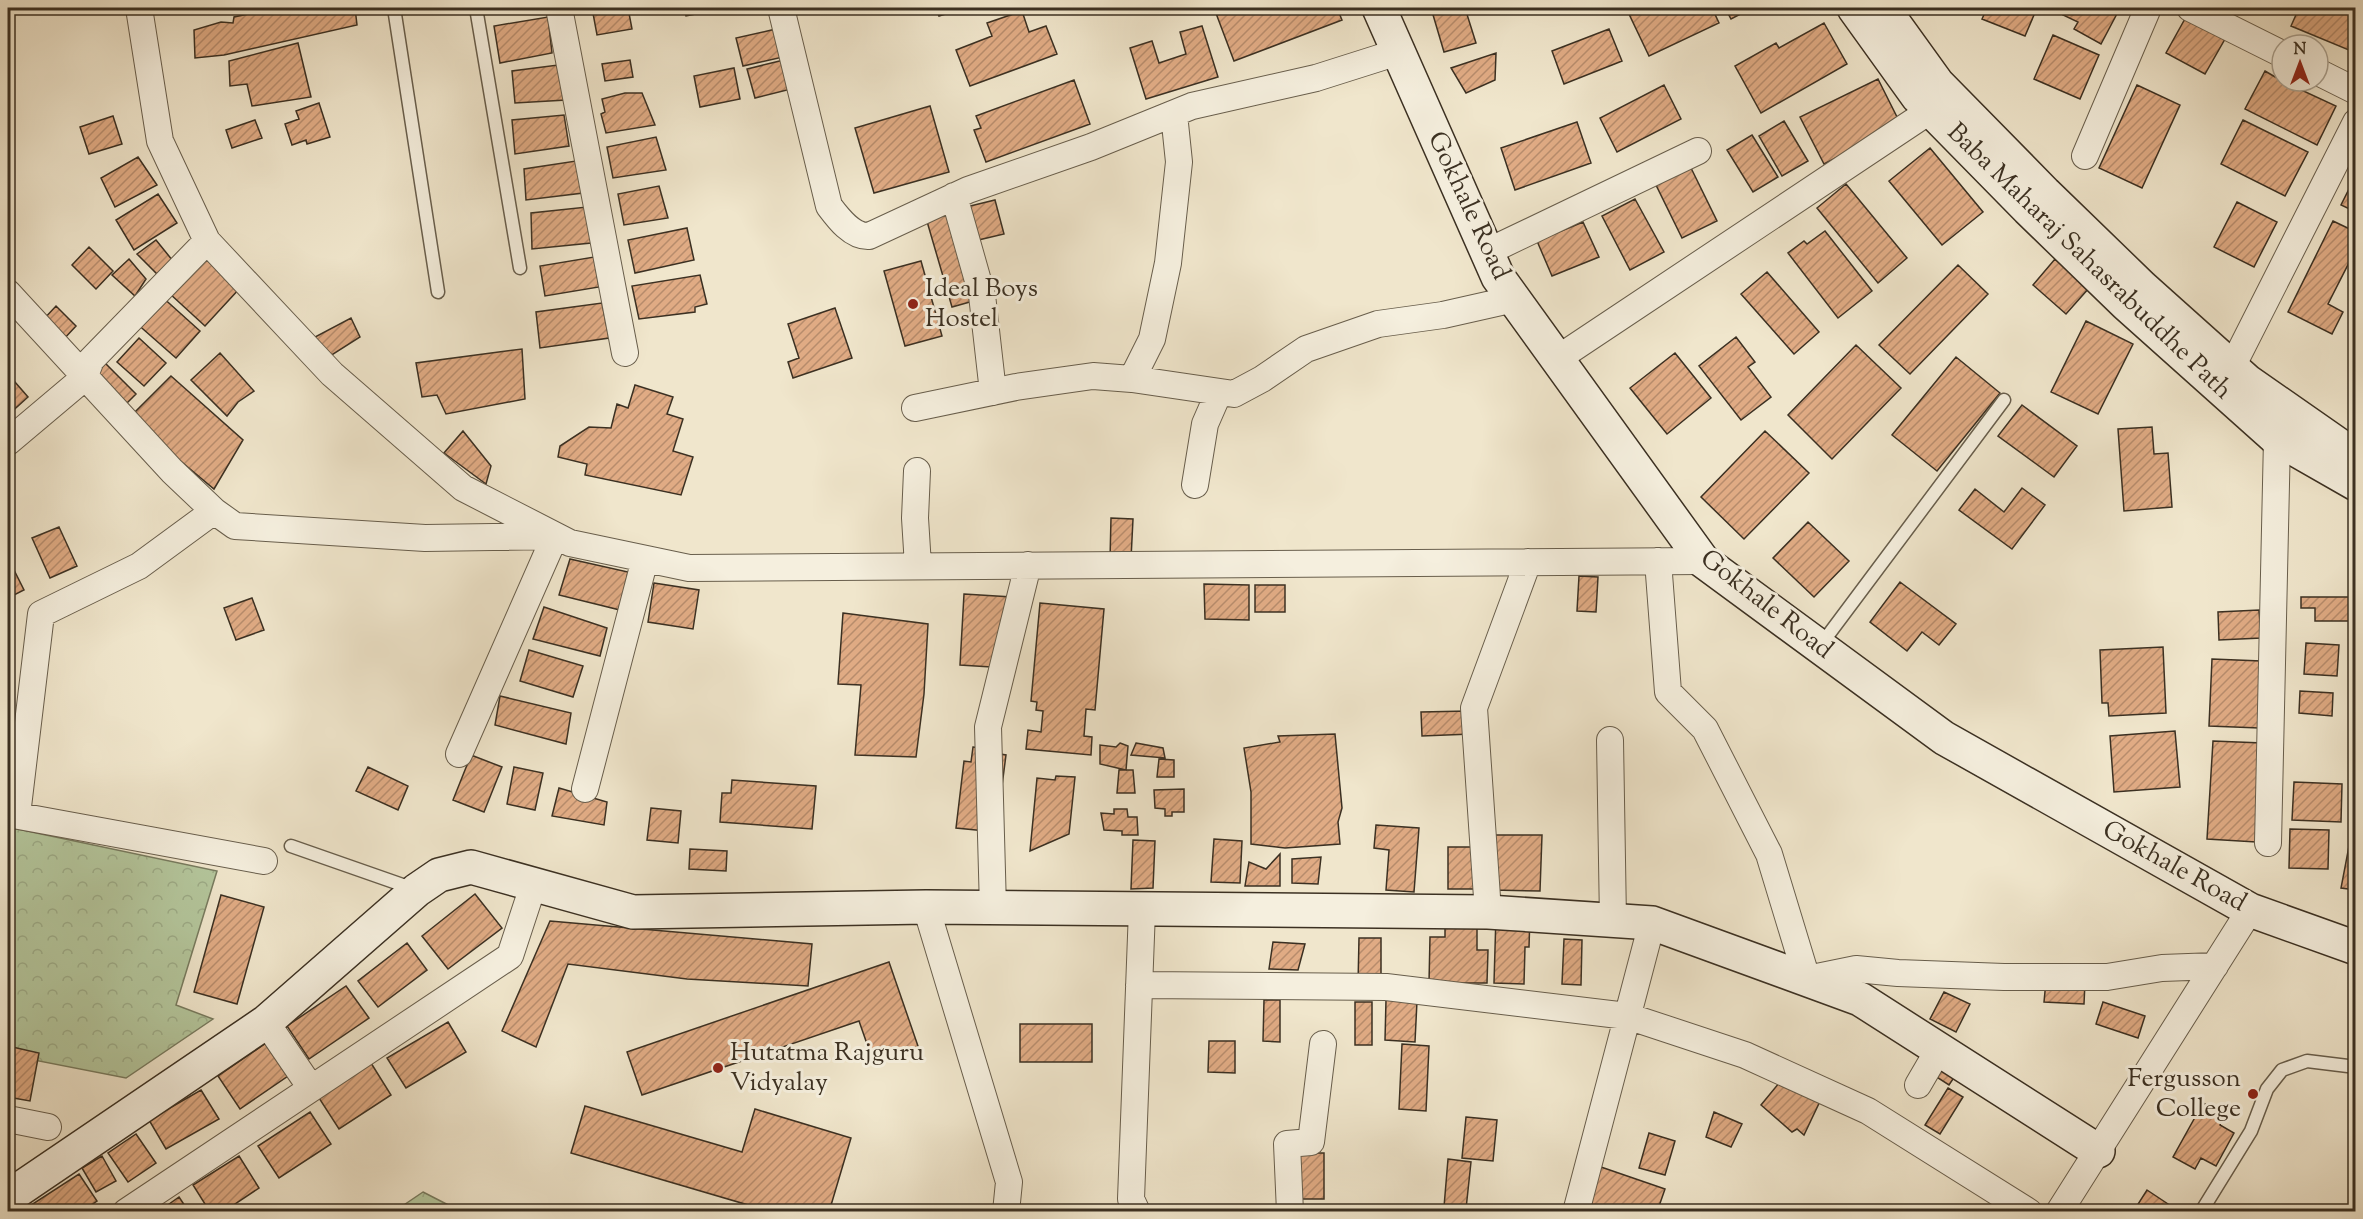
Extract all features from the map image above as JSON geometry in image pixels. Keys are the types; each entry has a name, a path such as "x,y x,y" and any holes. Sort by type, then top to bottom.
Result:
{"street":[{"path":"139,8 160,141 207,241 333,374 463,488 570,543 689,568 1703,561"},
{"path":"559,8 625,353"},
{"path":"782,8 829,206 850,229 864,236 869,236 954,196 1091,147 1192,106 1316,78 1398,52"},
{"name":"Gokhale Road","path":"1379,8 1498,277 1703,561 1944,738 2250,910 2355,948"},
{"name":"Baba Maharaj Sahasrabuddhe Path","path":"1854,8 1918,97 2028,209 2119,297 2224,377 2247,381 2355,458"},
{"name":"Baba Maharaj Sahasrabuddhe Path","path":"1883,8 1936,83 2101,248 2224,377 2277,439 2355,484"},
{"path":"2085,156 2148,8"},
{"path":"2190,8 2270,48"},
{"path":"2330,78 2355,91"},
{"path":"1557,359 1931,110"},
{"path":"1132,379 1152,339 1168,264 1179,162 1174,114"},
{"path":"2224,377 2355,122"},
{"path":"1487,252 1698,151"},
{"path":"954,196 982,295 993,392"},
{"path":"8,442 84,378 92,360 207,241"},
{"path":"8,293 172,471 214,511 235,526 425,538 555,536"},
{"path":"915,408 993,392 1093,376 1132,379 1234,394 1262,379 1306,349 1378,324 1443,315 1514,298"},
{"path":"1195,485 1205,424 1219,392"},
{"path":"2268,843 2277,439"},
{"path":"917,471 915,518 918,566"},
{"path":"214,511 138,566 41,614 12,814 264,861"},
{"path":"459,754 555,536"},
{"path":"585,789 645,559"},
{"path":"1658,561 1668,692 1706,729 1769,854 1807,980"},
{"path":"1488,912 1474,708 1528,562"},
{"path":"993,908 988,727 1028,566"},
{"path":"1610,740 1613,920"},
{"path":"8,1197 266,1022 417,890 439,875 471,867 633,912 926,907 1488,912 1652,923 1860,999 2098,1151"},
{"path":"126,1212 510,956 534,883"},
{"path":"926,907 1009,1182 1006,1212"},
{"path":"1137,1212 1131,1199 1142,910"},
{"path":"2060,1212 2250,910"},
{"path":"1576,1212 1652,923"},
{"path":"1807,980 1856,969 2004,977 2107,977 2162,968 2215,966"},
{"path":"1139,985 1386,987 1628,1016 1745,1055 1868,1111 2029,1212"},
{"path":"266,1022 311,1088"},
{"path":"1290,1212 1287,1144 1311,1142 1323,1044"},
{"path":"1918,1085 1939,1049"},
{"path":"8,1119 48,1126"}],"lane":[{"path":"394,8 438,292"},
{"path":"476,8 520,268"},
{"path":"1819,647 2004,400"},
{"path":"291,846 417,890"},
{"path":"2201,1212 2252,1131 2267,1089 2282,1070 2307,1061 2355,1067"}],"green space":[{"path":"8,827 217,871 176,1005 213,1019 126,1078 8,1055"},
{"path":"423,1192 460,1211 395,1211"}],"building":[{"path":"278,8 355,8 357,25 224,55 195,58 194,30 221,22 233,23 234,17"},
{"path":"492,8 525,8 493,13"},
{"path":"592,8 628,8 632,29 597,35"},
{"path":"684,8 716,8 717,10 686,16"},
{"path":"828,8 849,8 829,13"},
{"path":"936,8 965,8 939,16"},
{"path":"1214,8 1337,8 1342,20 1234,61"},
{"path":"1431,8 1465,8 1476,43 1444,52"},
{"path":"1642,8 1712,8 1719,23 1649,56 1629,14"},
{"path":"1725,8 1752,8 1731,19"},
{"path":"1987,8 2037,8 2025,36 1982,19"},
{"path":"2067,8 2120,8 2101,44 2074,29 2078,22 2063,15"},
{"path":"2299,8 2356,8 2356,53 2330,42 2330,33 2308,33 2291,26"},
{"path":"1022,11 1029,32 1046,26 1057,54 970,86 956,50 992,36 987,23"},
{"path":"548,17 552,53 500,63 494,26"},
{"path":"2186,17 2225,39 2205,74 2166,53"},
{"path":"1824,23 1847,64 1761,113 1735,66 1776,43 1779,48"},
{"path":"1202,26 1218,77 1146,99 1130,48 1152,41 1159,63 1186,54 1180,32"},
{"path":"776,29 783,57 743,66 736,38"},
{"path":"1609,29 1622,61 1564,84 1552,51"},
{"path":"2053,35 2099,55 2080,99 2034,79"},
{"path":"298,43 311,97 252,106 247,84 230,86 229,61"},
{"path":"1496,53 1495,80 1466,93 1451,68"},
{"path":"630,60 633,77 605,81 602,64"},
{"path":"784,60 791,89 755,98 747,69"},
{"path":"558,65 566,100 515,103 512,71"},
{"path":"734,68 740,99 700,107 694,76"},
{"path":"2265,71 2270,74 2270,93 2308,93 2336,106 2317,145 2245,109"},
{"path":"1878,79 1901,125 1824,164 1800,117"},
{"path":"1074,80 1090,124 986,162 974,130 981,128 976,116"},
{"path":"1664,85 1681,119 1617,152 1600,118"},
{"path":"2137,85 2180,105 2142,188 2099,168"},
{"path":"625,93 642,93 655,125 606,133 601,114 605,112 602,99"},
{"path":"319,103 330,137 307,144 306,140 292,145 285,124 299,119 296,111"},
{"path":"930,106 949,172 874,193 855,128"},
{"path":"564,115 569,146 515,154 512,120"},
{"path":"113,116 122,144 89,154 80,127"},
{"path":"255,120 262,138 232,148 226,130"},
{"path":"2243,120 2308,152 2285,196 2221,164"},
{"path":"1784,121 1808,161 1782,176 1759,136"},
{"path":"1577,122 1591,163 1515,190 1501,148"},
{"path":"1752,135 1778,177 1753,192 1727,150"},
{"path":"656,137 666,170 613,178 607,147"},
{"path":"1930,148 1983,212 1942,245 1889,181"},
{"path":"138,157 157,185 115,207 101,178"},
{"path":"576,161 583,193 526,200 524,169"},
{"path":"1691,168 1717,221 1682,238 1656,185"},
{"path":"2356,175 2356,212 2341,205"},
{"path":"1846,184 1907,258 1878,283 1817,208"},
{"path":"659,186 668,218 624,225 618,194"},
{"path":"158,194 177,223 134,250 116,220"},
{"path":"1635,199 1664,252 1630,270 1602,216"},
{"path":"995,200 1004,234 974,241 966,207"},
{"path":"2237,202 2277,222 2254,267 2214,247"},
{"path":"587,207 591,243 532,249 531,213"},
{"path":"951,212 977,300 952,307 926,218"},
{"path":"2333,221 2356,232 2356,249 2328,304 2343,312 2332,334 2288,312"},
{"path":"1583,222 1599,257 1552,276 1537,241"},
{"path":"687,228 694,260 635,273 628,240"},
{"path":"1825,231 1872,291 1838,318 1788,253 1804,241 1807,244"},
{"path":"156,240 173,261 162,279 137,254"},
{"path":"89,247 113,271 96,289 72,265"},
{"path":"204,255 240,288 205,326 169,293"},
{"path":"594,257 599,287 545,296 540,266"},
{"path":"129,259 146,279 135,296 112,275"},
{"path":"2055,259 2089,288 2066,314 2033,285"},
{"name":"Ideal Boys Hostel","path":"921,261 942,336 905,346 884,271"},
{"path":"1958,265 1988,294 1910,374 1879,345"},
{"path":"1767,272 1819,332 1794,354 1741,294"},
{"path":"700,275 707,304 695,307 695,312 639,319 632,286"},
{"path":"160,295 200,331 176,358 135,322"},
{"path":"602,303 609,338 540,348 536,312"},
{"path":"56,306 76,326 63,340 43,320"},
{"path":"835,308 852,358 793,378 788,362 799,358 788,324"},
{"path":"351,318 360,337 327,358 315,337"},
{"path":"2086,321 2133,344 2098,414 2051,392"},
{"path":"1736,337 1755,362 1748,367 1771,397 1741,420 1699,366"},
{"path":"139,338 166,363 144,386 117,362"},
{"path":"1856,345 1901,388 1832,459 1788,415"},
{"path":"522,349 525,399 446,414 437,395 422,397 416,363"},
{"path":"220,353 254,391 238,402 227,416 191,380"},
{"path":"1675,353 1711,398 1667,434 1630,388"},
{"path":"1956,357 2000,393 1937,471 1892,435"},
{"path":"102,360 136,394 122,408 88,373"},
{"path":"8,374 28,397 8,415"},
{"path":"171,376 243,440 214,489 129,418"},
{"path":"635,385 673,397 667,414 683,419 673,451 693,457 681,495 585,475 587,464 558,457 560,446 589,427 611,428 617,404 628,408"},
{"path":"2022,405 2077,446 2054,477 1998,436"},
{"path":"2152,427 2154,454 2168,453 2172,507 2124,511 2118,429"},
{"path":"463,431 491,466 486,484 444,453"},
{"path":"1765,431 1809,473 1744,539 1701,497"},
{"path":"2022,488 2045,505 2012,549 1959,510 1975,489 2004,512"},
{"path":"1111,518 1133,519 1131,559 1110,560"},
{"path":"1808,522 1849,561 1814,597 1773,558"},
{"path":"59,527 77,566 50,578 32,538"},
{"path":"8,558 24,590 8,598"},
{"path":"570,559 628,572 620,610 559,595"},
{"path":"1579,576 1598,577 1596,612 1577,611"},
{"path":"1900,582 1956,624 1939,645 1922,632 1907,651 1870,622"},
{"path":"654,583 699,590 693,629 648,622"},
{"path":"1204,584 1249,585 1249,620 1205,619"},
{"path":"1255,585 1285,585 1285,612 1255,612"},
{"path":"964,594 1012,597 1007,668 960,665"},
{"path":"2301,597 2356,597 2356,621 2315,621 2315,608 2301,608"},
{"path":"252,598 264,630 236,640 224,608"},
{"path":"1040,603 1104,609 1095,710 1086,709 1084,736 1092,737 1091,755 1026,749 1028,730 1041,732 1043,711 1036,710 1037,702 1031,701"},
{"path":"544,607 607,628 600,656 533,639"},
{"path":"2259,610 2261,638 2219,640 2218,612"},
{"path":"843,613 928,624 924,694 916,757 855,755 861,685 838,684"},
{"path":"2306,643 2339,645 2337,676 2304,674"},
{"path":"2163,647 2166,713 2109,716 2108,703 2102,703 2100,650"},
{"path":"529,650 583,666 573,697 520,681"},
{"path":"2212,659 2261,661 2259,728 2209,726"},
{"path":"2300,691 2333,693 2332,716 2299,713"},
{"path":"500,696 571,713 566,744 495,725"},
{"path":"1468,711 1471,734 1422,736 1421,712"},
{"path":"2175,731 2180,787 2114,792 2110,736"},
{"path":"1335,734 1342,808 1338,822 1340,844 1285,848 1251,844 1251,792 1244,748 1280,742 1278,736"},
{"path":"2213,741 2262,743 2256,842 2207,839"},
{"path":"1120,743 1128,746 1126,770 1100,764 1100,745 1116,747"},
{"path":"1136,743 1163,748 1165,758 1131,755"},
{"path":"973,747 1006,755 996,832 956,828 964,761 971,762"},
{"path":"471,755 502,767 484,812 453,800"},
{"path":"1159,759 1174,760 1174,777 1157,777"},
{"path":"368,767 408,786 398,810 356,791"},
{"path":"514,767 543,773 535,810 507,804"},
{"path":"1119,770 1133,770 1135,793 1117,793"},
{"path":"1056,776 1075,777 1069,834 1030,851 1037,778 1055,780"},
{"path":"732,780 816,786 812,829 720,822 722,793 731,793"},
{"path":"2294,782 2342,784 2341,822 2292,820"},
{"path":"559,788 607,802 604,825 552,816"},
{"path":"1184,789 1184,812 1172,812 1172,816 1165,816 1165,809 1155,808 1154,790"},
{"path":"651,808 681,811 678,843 647,840"},
{"path":"1114,809 1127,809 1128,817 1137,817 1138,835 1122,835 1122,831 1104,830 1101,813 1114,814"},
{"path":"1376,825 1419,828 1414,892 1386,890 1389,850 1374,848"},
{"path":"2290,829 2329,830 2328,869 2289,868"},
{"path":"1493,835 1542,835 1540,891 1492,890"},
{"path":"1214,839 1242,841 1240,883 1211,882"},
{"path":"1133,840 1155,841 1153,888 1131,889"},
{"path":"2349,846 2356,847 2356,890 2341,888"},
{"path":"1448,847 1481,847 1484,889 1448,889"},
{"path":"690,849 727,851 726,871 689,869"},
{"path":"1280,854 1280,886 1245,886 1249,862 1266,869"},
{"path":"1321,857 1318,884 1292,883 1292,859"},
{"path":"475,894 502,928 448,969 422,936"},
{"path":"221,895 264,907 237,1004 194,992"},
{"path":"1496,915 1530,915 1529,947 1525,947 1524,984 1494,983"},
{"path":"550,921 812,944 808,986 687,979 568,964 536,1047 502,1031"},
{"path":"1445,921 1477,921 1477,950 1488,950 1487,983 1429,983 1430,937 1445,937"},
{"path":"1359,938 1381,938 1381,985 1358,985"},
{"path":"1564,939 1582,940 1581,985 1562,984"},
{"path":"1273,942 1305,944 1298,970 1269,969"},
{"path":"407,943 427,970 378,1007 358,981"},
{"path":"889,962 919,1049 874,1064 859,1021 642,1095 627,1052"},
{"path":"2046,981 2085,982 2084,1004 2044,1002"},
{"path":"346,986 369,1018 309,1059 287,1026"},
{"path":"1944,992 1970,1004 1956,1032 1930,1019"},
{"path":"1264,1000 1280,1000 1280,1042 1263,1041"},
{"path":"1386,1000 1417,1001 1415,1042 1385,1040"},
{"path":"1355,1002 1372,1002 1372,1045 1355,1045"},
{"path":"2103,1002 2145,1016 2138,1038 2096,1024"},
{"path":"448,1022 466,1052 406,1088 387,1058"},
{"path":"1020,1024 1092,1024 1092,1062 1020,1062"},
{"path":"1209,1041 1235,1041 1235,1073 1208,1072"},
{"path":"266,1043 288,1076 240,1109 218,1076"},
{"path":"1402,1044 1429,1046 1426,1111 1399,1109"},
{"path":"8,1046 39,1053 30,1101 8,1097"},
{"path":"1944,1056 1961,1067 1949,1085 1932,1074"},
{"path":"371,1063 391,1095 339,1129 319,1098"},
{"path":"1784,1077 1822,1097 1804,1135 1797,1129 1792,1132 1761,1105"},
{"path":"1948,1088 1963,1097 1940,1134 1925,1125"},
{"path":"201,1090 219,1119 166,1149 149,1120"},
{"path":"2203,1103 2225,1115 2220,1125 2234,1133 2216,1166 2201,1158 2195,1169 2173,1157"},
{"path":"585,1106 742,1152 755,1109 851,1138 829,1212 772,1212 571,1153"},
{"path":"310,1112 331,1144 279,1178 258,1146"},
{"path":"1714,1112 1742,1124 1731,1147 1706,1137"},
{"path":"1466,1117 1497,1120 1493,1161 1462,1158"},
{"path":"1649,1133 1675,1141 1665,1175 1639,1168"},
{"path":"136,1134 156,1163 128,1182 108,1153"},
{"path":"1299,1153 1324,1153 1324,1199 1299,1199"},
{"path":"102,1156 116,1181 96,1192 82,1168"},
{"path":"239,1156 259,1188 223,1212 210,1212 193,1185"},
{"path":"1448,1159 1471,1162 1466,1209 1444,1207"},
{"path":"1601,1167 1665,1189 1657,1212 1586,1212"},
{"path":"79,1174 97,1201 81,1212 30,1212 28,1207"},
{"path":"2147,1190 2180,1212 2133,1212"},
{"path":"179,1197 189,1212 158,1212"}],"place":[{"name":"Ideal Boys Hostel","path":"913,304"},
{"name":"Hutatma Rajguru Vidyalay","path":"718,1068"},
{"name":"Fergusson College","path":"2253,1094"}]}
